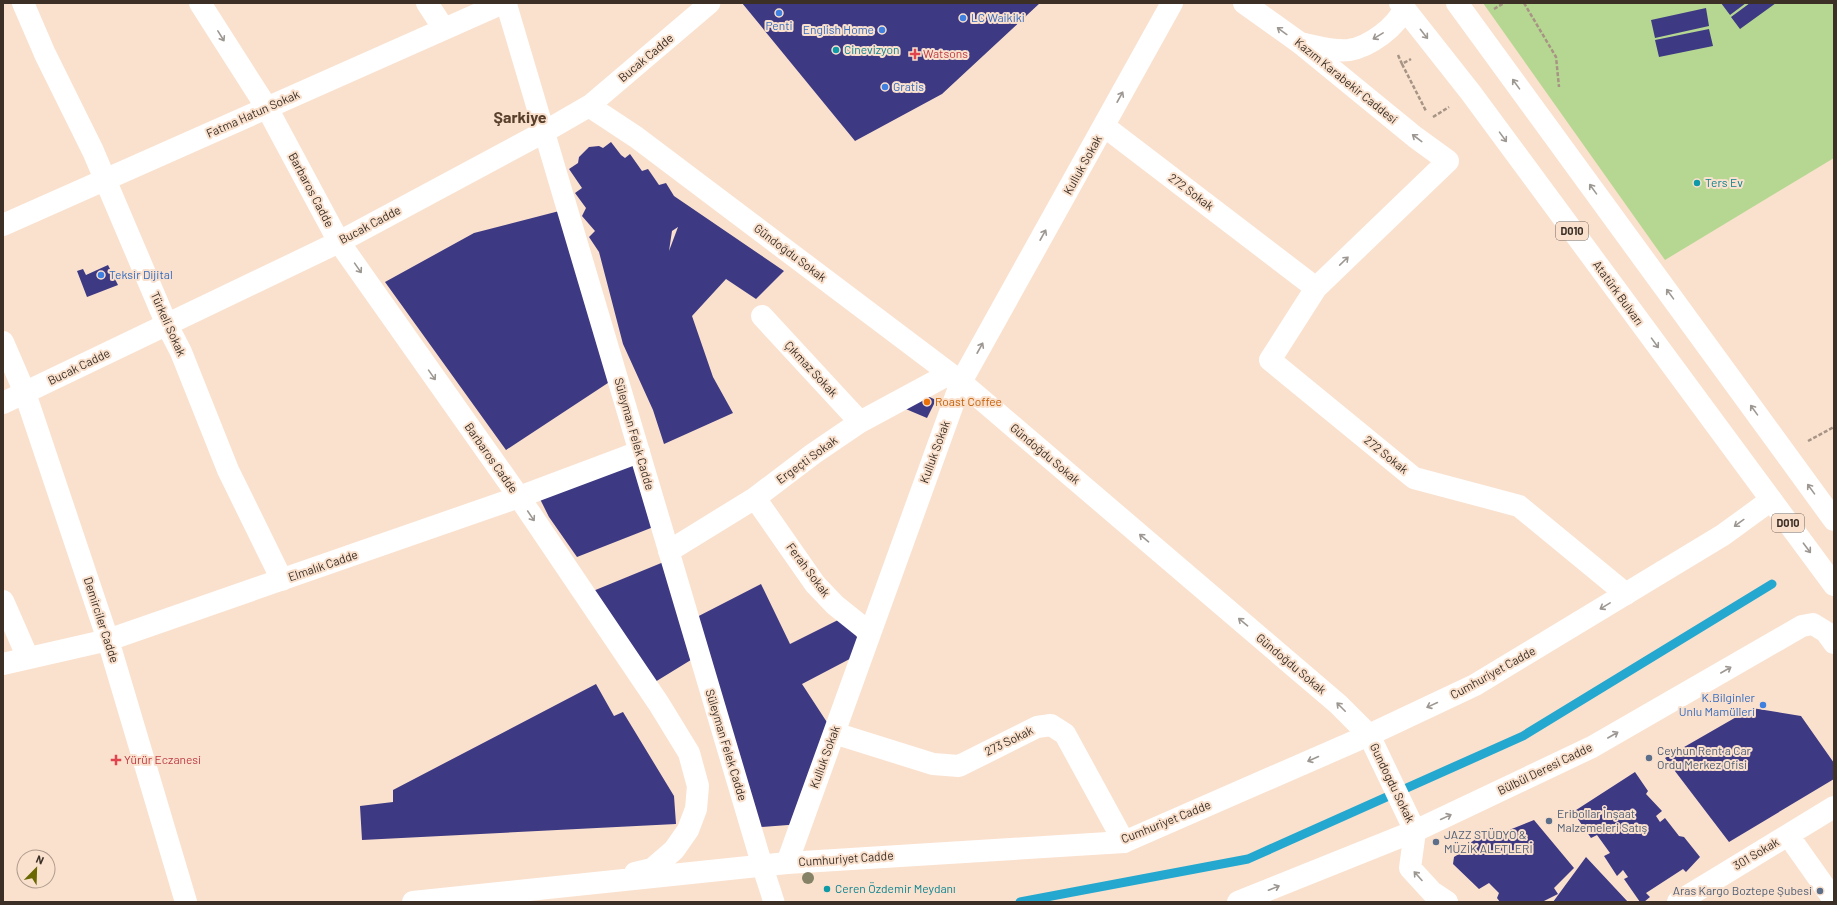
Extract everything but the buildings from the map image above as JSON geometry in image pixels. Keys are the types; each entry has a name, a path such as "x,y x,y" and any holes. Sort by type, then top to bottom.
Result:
{"main road":[{"name":"Türkeli Sokak","path":"23,3 44,54 92,151 167,325 181,352 228,470 282,580"},
{"name":"Barbaros Cadde","path":"200,3 267,108 339,242 518,497 659,704 688,753 698,786 696,809 688,830 674,850 652,869 600,883"},
{"path":"427,3 444,29"},
{"name":"Fatma Hatun Sokak","path":"3,225 505,3"},
{"name":"Kulluk Sokak","path":"787,863 870,633 955,378 1104,126 1172,3"},
{"name":"Kazım Karabekir Caddesi","path":"1244,3 1300,43 1415,137 1448,161"},
{"path":"1457,3 1834,520"},
{"path":"1300,43 1337,50 1350,50 1384,33 1395,24 1401,17 1402,6"},
{"name":"Atatürk Bulvarı","path":"1402,6 1471,93 1834,585"},
{"name":"Bucak Cadde","path":"3,403 339,242 544,132 589,106"},
{"name":"Gündoğdu Sokak","path":"589,106 636,137 955,378 1338,704 1369,735"},
{"name":"272 Sokak","path":"1104,126 1316,288"},
{"name":"272 Sokak","path":"1448,161 1316,288 1270,360 1414,478 1519,506 1626,594"},
{"name":"Çıkmaz Sokak","path":"762,316 860,422"},
{"name":"Demirciler Cadde","path":"3,342 26,393 108,640 186,902"},
{"name":"Ergeçti Sokak","path":"669,551 755,498 813,454 860,422 955,378"},
{"name":"Elmalık Cadde","path":"3,664 108,640 518,497 639,452"},
{"name":"Ferah Sokak","path":"755,498 815,584 835,605 870,633"},
{"name":"Cumhuriyet Cadde","path":"413,902 762,865 1124,842 1369,735 1475,685 1723,535 1771,500"},
{"path":"3,601 28,658"},
{"name":"Bülbül Deresi Cadde","path":"1238,902 1415,832 1592,747 1802,626 1813,624 1826,632 1834,642"},
{"name":"273 Sokak","path":"834,733 933,764 959,766 1037,727 1051,725 1065,734 1124,842"},
{"name":"Gundogdu Sokak","path":"1369,735 1415,832"},
{"name":"301 Sokak","path":"1678,902 1834,807"},
{"path":"1415,832 1410,868 1432,892 1447,902"},
{"path":"1788,835 1834,900"}],"street":[{"name":"Süleyman Felek Cadde","path":"505,3 774,902"},
{"name":"Bucak Cadde","path":"589,106 710,3"}],"path":[{"path":"1524,3 1556,57 1560,87"},
{"path":"1402,64 1430,119"},
{"path":"1415,137 1430,119 1471,93"}],"green space":[{"path":"1483,3 1834,3 1834,158 1665,260"}],"waterway":[{"path":"1020,902 1248,859 1523,736 1772,584"}],"place":[{"name":"Penti","path":"779,13"},
{"name":"LC Waikiki","path":"963,18"},
{"name":"English Home","path":"882,30"},
{"name":"Cinevizyon","path":"836,50"},
{"name":"Watsons","path":"915,54"},
{"name":"Gratis","path":"885,87"},
{"name":"Ters Ev","path":"1697,183"},
{"name":"Teksir Dijital","path":"101,275"},
{"name":"Roast Coffee","path":"927,402"},
{"name":"K.Bilginler Unlu Mamülleri","path":"1763,705"},
{"name":"Ceyhun Rent a Car Ordu Merkez Ofisi","path":"1649,758"},
{"name":"Yürür Eczanesi","path":"116,760"},
{"name":"Eribollar İnşaat Malzemeleri Satış","path":"1549,821"},
{"name":"JAZZ STÜDYO & MÜZİK ALETLERİ","path":"1436,842"},
{"name":"Ceren Özdemir Meydanı","path":"827,889"},
{"name":"Aras Kargo Boztepe Şubesi","path":"1820,891"}],"district":[{"name":"Şarkiye","path":"520,117"}]}
